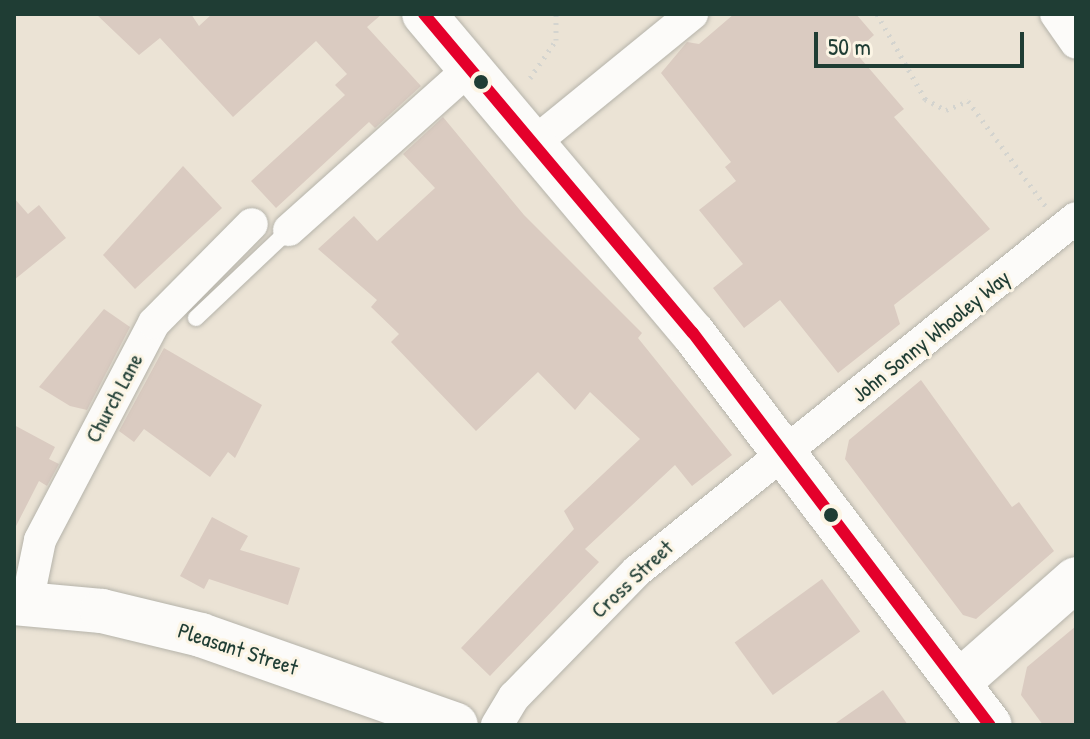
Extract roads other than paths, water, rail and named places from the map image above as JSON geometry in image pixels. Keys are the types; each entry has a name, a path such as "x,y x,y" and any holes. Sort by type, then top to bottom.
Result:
{"main road":[{"path":"424,14 535,142 783,448 990,725"},
{"path":"958,683 1076,579"},
{"name":"Pleasant Street","path":"20,603 121,615 201,635 456,725"}],"street":[{"path":"535,142 692,14"},
{"path":"1056,14 1076,43"},
{"path":"289,230 470,68"},
{"name":"John Sonny Whooley Way","path":"783,448 1062,214"},
{"name":"Church Lane","path":"20,603 40,540 154,323 252,224"},
{"name":"Cross Street","path":"497,725 619,588 783,448"}],"lane":[{"path":"196,318 289,230"}]}
